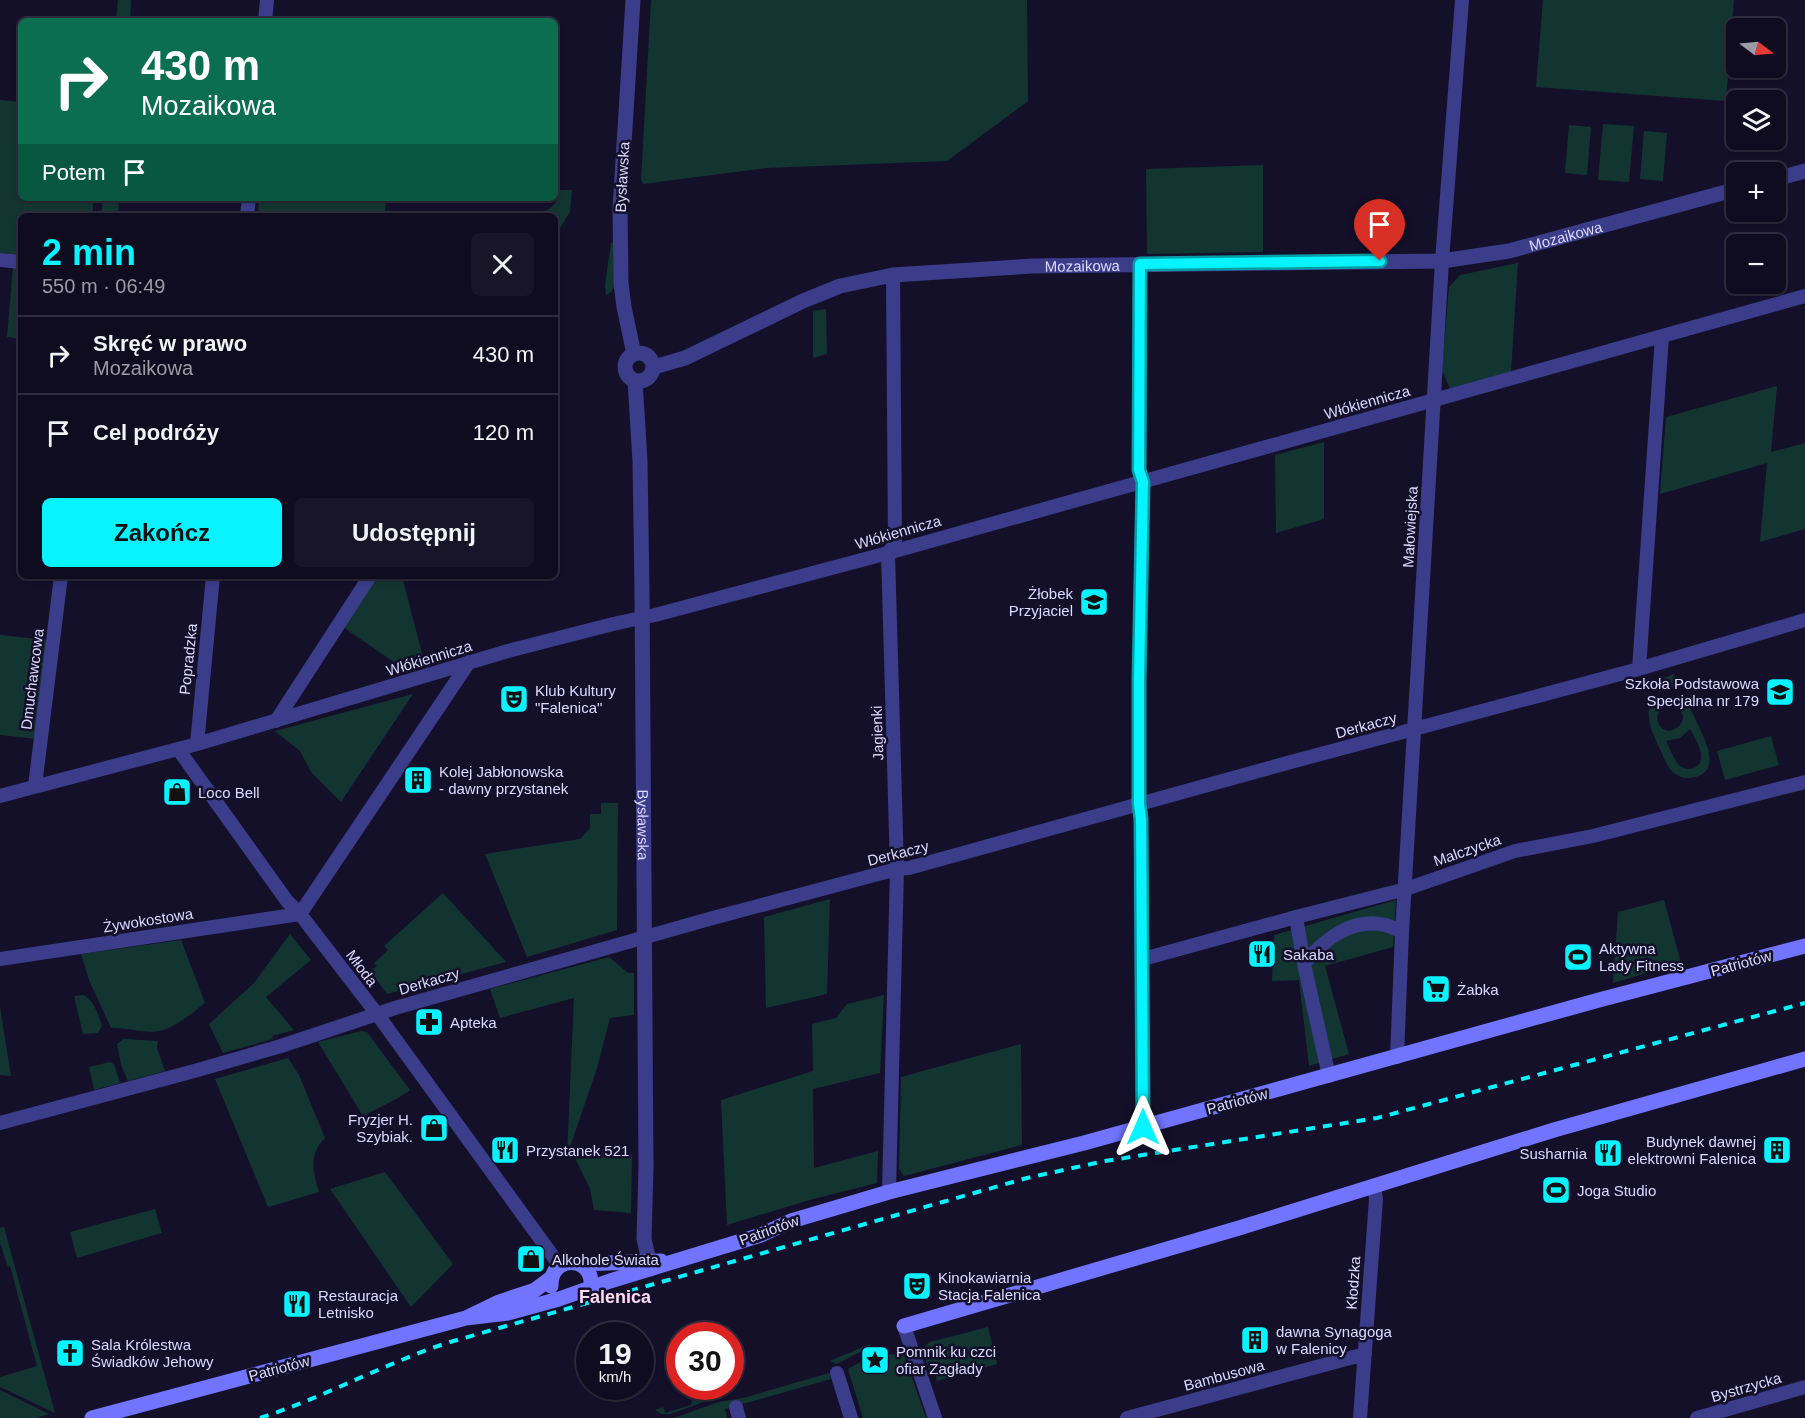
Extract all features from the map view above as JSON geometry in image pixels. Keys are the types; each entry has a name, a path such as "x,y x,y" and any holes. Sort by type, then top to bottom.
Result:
{"main road":[{"name":"Patriotów","path":"580,1264 650,1264 672,1261 761,1235 791,1221 889,1192 1143,1127 1599,1000 1805,946"},
{"path":"904,1326 1079,1276 1554,1130 1805,1059"},
{"path":"571,1262 580,1264 589,1272 591,1287 559,1299 553,1292 555,1272 571,1262"},
{"name":"Patriotów","path":"591,1287 650,1264"},
{"name":"Patriotów","path":"466,1318 499,1302 535,1290 555,1272"},
{"name":"Patriotów","path":"92,1418 466,1318 511,1312 559,1299"}],"street":[{"path":"265,18 267,0"},
{"name":"Bysławska","path":"633,0 620,209 622,291 634,354"},
{"name":"Małowiejska","path":"1397,1057 1402,932 1442,261 1462,0"},
{"path":"1786,176 1805,171"},
{"name":"Mozaikowa","path":"654,366 685,358 803,301 840,286 893,275 1032,266 1442,261 1509,251 1726,192"},
{"path":"0,260 18,262"},
{"path":"1140,264 1139,470 1143,482 1139,804 1143,960 1143,1127"},
{"name":"Jagienki","path":"889,1192 897,869 888,552 895,543 893,275"},
{"name":"Włókiennicza","path":"0,796 196,744 469,662 613,624 641,619 888,552 1805,296"},
{"path":"1639,669 1662,336"},
{"path":"634,354 646,355 654,366 653,372 646,380 635,381 628,375 625,366 629,357 634,354"},
{"name":"Bysławska","path":"635,381 640,461 646,1167 644,1239 650,1264"},
{"name":"Dmuchawcowa","path":"35,786 62,579"},
{"name":"Popradzka","path":"196,744 213,579"},
{"path":"276,721 368,579"},
{"name":"Derkaczy","path":"0,1123 281,1046 376,1014 644,939 1639,669 1805,620"},
{"path":"300,914 469,662"},
{"name":"Młoda","path":"178,749 287,901 300,914 376,1014 555,1272"},
{"name":"Malczycka","path":"1143,960 1406,889 1515,851 1593,836 1805,782"},
{"name":"Żywokostowa","path":"0,959 300,914"},
{"path":"1296,917 1329,1076"},
{"path":"1304,964 1330,938 1350,927 1384,925 1402,932"},
{"name":"Kłodzka","path":"1360,1418 1376,1199 1374,1187"},
{"path":"904,1326 935,1418"},
{"name":"Bambusowa","path":"1127,1418 1365,1354"},
{"path":"837,1373 851,1418"},
{"name":"Bystrzycka","path":"1696,1418 1805,1388"}],"green space":[{"path":"118,0 131,0 130,18 116,18"},
{"path":"651,0 1027,0 1028,101 947,161 766,168 643,184 641,180"},
{"path":"1543,0 1734,0 1733,18 1726,18 1726,78 1728,78 1726,101 1536,87"},
{"path":"0,100 18,102 18,201 94,201 92,213 18,213 18,255 0,253"},
{"path":"1603,124 1634,126 1629,182 1598,180"},
{"path":"1569,125 1591,127 1587,175 1565,173"},
{"path":"1644,131 1667,133 1663,181 1640,179"},
{"path":"1263,165 1263,252 1147,254 1146,169"},
{"path":"560,190 572,190 570,212 558,236 558,213 541,213 555,204"},
{"path":"103,201 119,201 118,213 101,213"},
{"path":"259,201 386,201 385,213 258,213"},
{"path":"611,243 613,243 614,287 606,295 605,285"},
{"path":"1518,263 1511,372 1450,389 1442,370 1449,287 1460,275"},
{"path":"13,267 18,268 18,339 7,337"},
{"path":"826,309 827,354 813,358 813,311"},
{"path":"1777,386 1771,452 1805,443 1805,529 1760,542 1767,463 1660,494 1666,417"},
{"path":"1324,442 1324,519 1276,533 1275,455"},
{"path":"374,579 403,579 425,665 407,671 343,627"},
{"path":"0,635 48,640 37,739 0,735"},
{"path":"1674,674 1678,685 1660,692 1656,681"},
{"path":"413,694 341,802 311,772 300,751 275,731"},
{"path":"1673,696 1683,700 1693,714 1705,741 1709,758 1706,771 1699,776 1689,778 1679,776 1671,770 1665,760 1652,731 1649,714 1654,701 1661,697","holes":["1671,705 1683,716 1679,726 1668,731 1658,722 1658,715 1663,708","1690,729 1700,749 1701,760 1694,768 1689,769 1678,764 1666,741 1680,738"]},
{"path":"1771,736 1779,765 1725,780 1717,751"},
{"path":"601,803 618,803 617,930 527,957 485,854 580,839 590,828 590,814 601,814"},
{"path":"443,893 506,962 387,994 370,971 377,966 374,963 388,950 384,946"},
{"path":"830,899 827,994 766,1008 764,917"},
{"path":"1396,900 1393,947 1325,966 1349,1054 1309,1066 1299,980 1272,981 1274,935"},
{"path":"1664,900 1681,963 1613,983 1618,912"},
{"path":"290,934 311,960 266,997 294,1030 272,1036 273,1039 223,1053 209,1024 254,983"},
{"path":"181,940 205,1003 178,1023 160,1031 111,1028 89,980 81,954"},
{"path":"609,957 628,973 634,973 634,1015 610,1018 597,1068 567,1156 574,998 500,1018 490,989"},
{"path":"84,995 93,1005 102,1026 98,1033 83,1034 74,996"},
{"path":"884,995 880,1073 813,1089 814,1168 878,1151 877,1183 813,1199 727,1225 721,1100 813,1071 812,1024 836,1018 847,1004"},
{"path":"0,1007 11,1076 0,1075"},
{"path":"361,1031 367,1032 410,1090 363,1116 318,1042"},
{"path":"124,1039 158,1041 157,1048 165,1071 128,1081 121,1065 117,1044"},
{"path":"1021,1044 1022,1145 904,1176 899,1169 901,1077"},
{"path":"288,1058 299,1075 325,1138 316,1151 313,1164 319,1192 268,1207 215,1079"},
{"path":"110,1062 114,1064 120,1083 94,1090 89,1067"},
{"path":"632,1155 631,1213 594,1210 590,1189 574,1156"},
{"path":"385,1172 453,1264 411,1307 330,1189"},
{"path":"155,1209 162,1233 77,1258 70,1232"},
{"path":"4,1227 55,1413 0,1387 0,1377 37,1366 10,1266 8,1267 0,1243 0,1228"},
{"path":"988,1327 997,1364 937,1381 935,1373 930,1374 922,1349 930,1342"},
{"path":"870,1344 871,1347 836,1364 830,1361"},
{"path":"881,1354 904,1355 926,1418 863,1418 848,1369"},
{"path":"829,1373 831,1379 725,1409 727,1418 674,1418 718,1402 744,1400 744,1398"},
{"path":"0,1390 49,1414 36,1418 0,1418"},
{"path":"692,1400 710,1400 670,1414 661,1414 655,1410 663,1407 665,1413 691,1405"}],"railway":[{"path":"260,1418 450,1342 1027,1178 1105,1161 1377,1118 1805,1003"}],"place":[{"name":"Żłobek Przyjaciel","path":"1094,602"},
{"name":"Szkoła Podstawowa Specjalna nr 179","path":"1780,692"},
{"name":"Klub Kultury \"Falenica\"","path":"514,699"},
{"name":"Kolej Jabłonowska - dawny przystanek","path":"418,780"},
{"name":"Loco Bell","path":"177,792"},
{"name":"Sakaba","path":"1262,954"},
{"name":"Aktywna Lady Fitness","path":"1578,957"},
{"name":"Żabka","path":"1436,989"},
{"name":"Apteka","path":"429,1022"},
{"name":"Fryzjer H. Szybiak.","path":"434,1128"},
{"name":"Przystanek 521","path":"505,1150"},
{"name":"Budynek dawnej elektrowni Falenica","path":"1777,1150"},
{"name":"Susharnia","path":"1608,1153"},
{"name":"Joga Studio","path":"1556,1190"},
{"name":"Alkohole Świata","path":"531,1259"},
{"name":"Kinokawiarnia Stacja Falenica","path":"917,1286"},
{"name":"Restauracja Letnisko","path":"297,1304"},
{"name":"dawna Synagoga w Falenicy","path":"1255,1340"},
{"name":"Sala Królestwa Świadków Jehowy","path":"70,1353"},
{"name":"Pomnik ku czci ofiar Zagłady","path":"875,1360"}],"district":[{"name":"Falenica","path":"615,1297"}],"route":[{"path":"1143,1127 1143,911 1139,804 1143,482 1139,470 1140,264 1380,261"}]}
